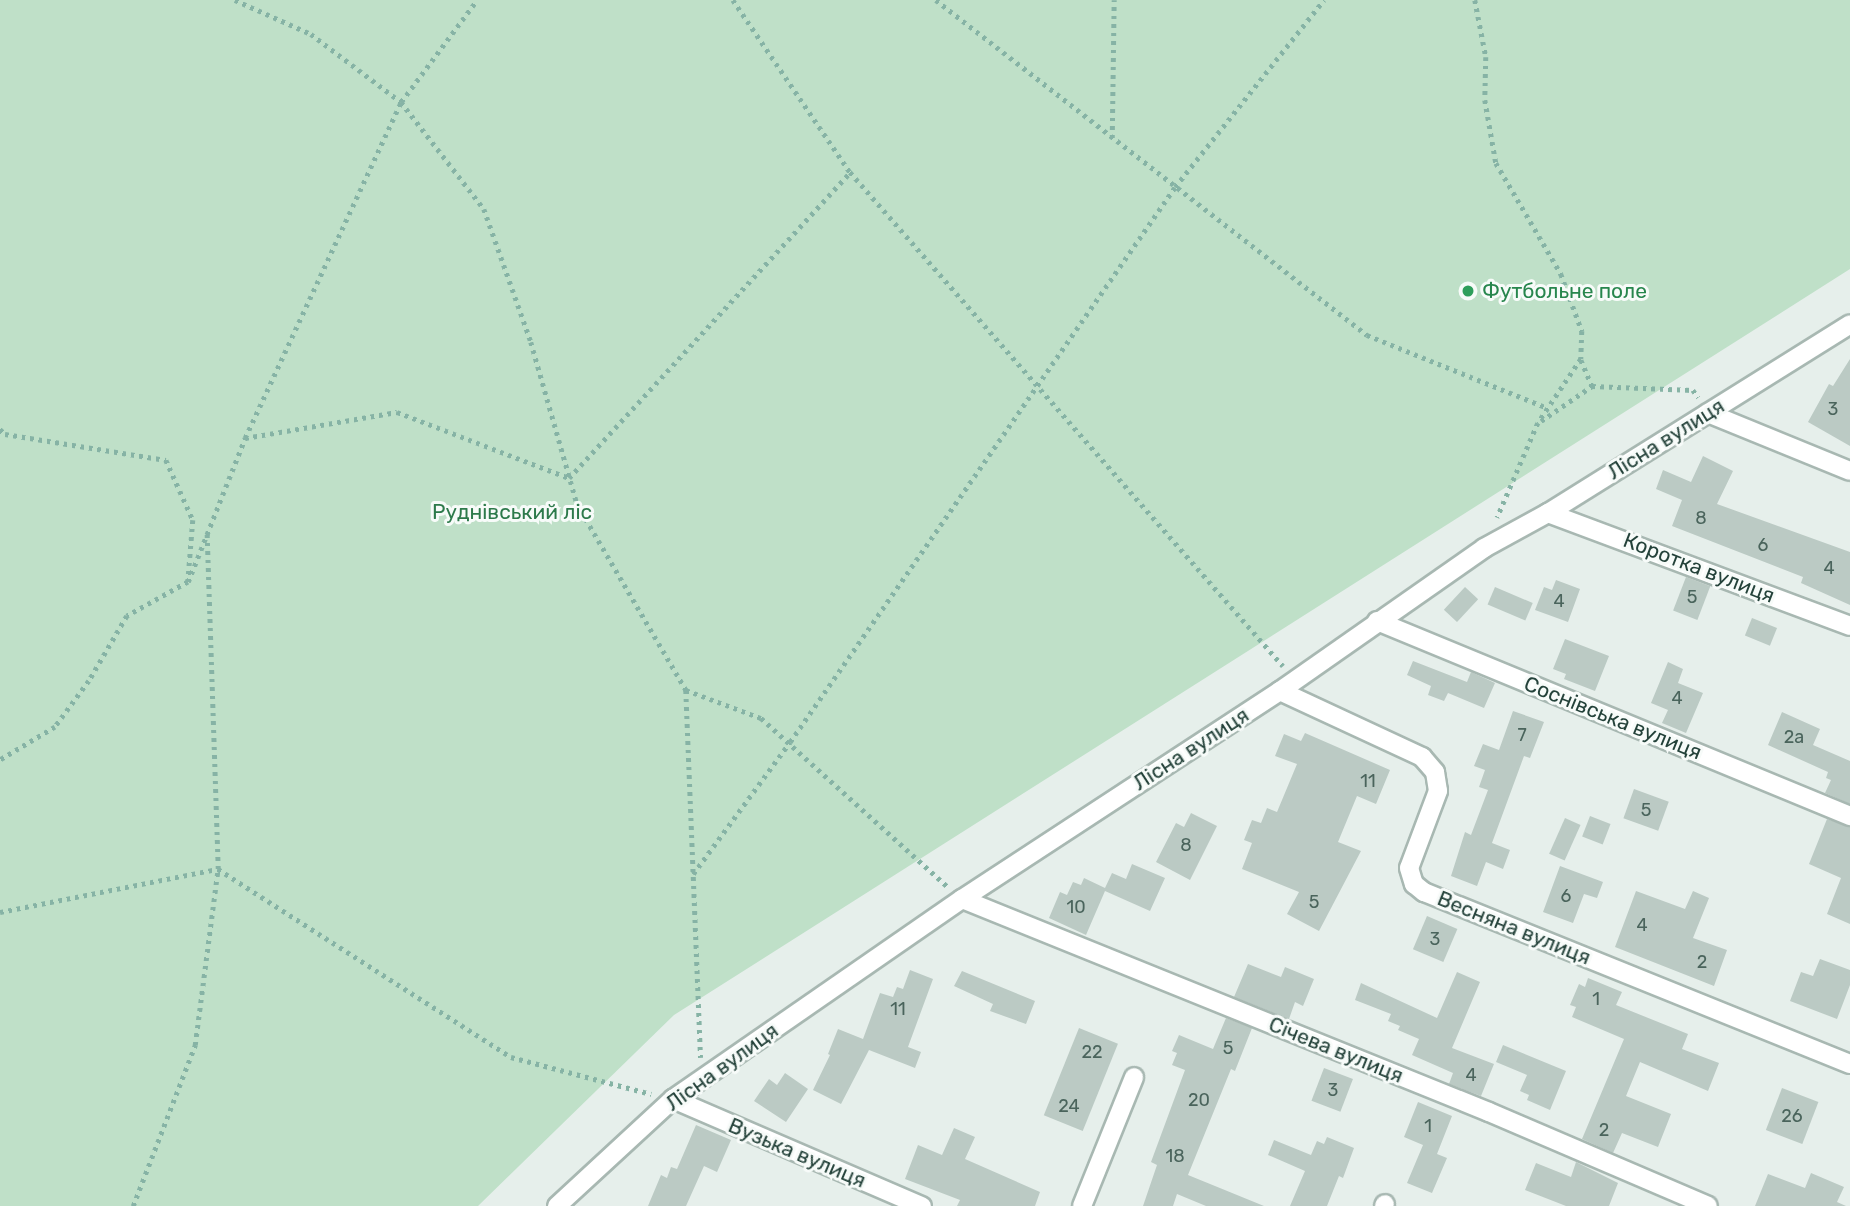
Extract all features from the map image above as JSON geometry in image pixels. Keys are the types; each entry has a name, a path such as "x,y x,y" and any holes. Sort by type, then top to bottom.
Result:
{"street":[{"name":"Лісна вулиця","path":"557,1206 673,1100 962,899 1280,691 1484,548 1548,513 1850,324"},
{"path":"1709,413 1850,471"},
{"name":"Коротка вулиця","path":"1548,513 1850,626"},
{"name":"Соснівська вулиця","path":"1377,621 1850,816"},
{"name":"Весняна вулиця","path":"1280,691 1422,757 1436,772 1438,791 1409,868 1414,884 1424,892 1850,1064"},
{"name":"Січева вулиця","path":"962,899 1489,1112 1708,1206"},
{"path":"1082,1206 1134,1077"},
{"name":"Вузька вулиця","path":"673,1100 922,1206"}],"path":[{"path":"235,0 311,34 401,102 484,209 531,342 577,505 685,690 702,1079"},
{"path":"0,760 55,727 89,681 127,616 188,582 245,438 401,102 477,0"},
{"path":"733,0 850,172 1295,679"},
{"path":"936,0 1367,335 1548,408"},
{"path":"1112,138 1114,0"},
{"path":"693,874 790,742 1175,187 1324,0"},
{"path":"1475,0 1486,57 1485,100 1496,163 1561,274 1582,331 1581,359 1592,386"},
{"path":"569,478 850,172"},
{"path":"1484,548 1538,423 1581,359"},
{"path":"1538,423 1592,386 1693,390 1709,413"},
{"path":"245,438 397,412 569,478"},
{"path":"0,429 5,434 166,460 193,520 188,582"},
{"path":"133,1206 195,1045 218,869 207,534"},
{"path":"685,690 761,718 962,899"},
{"path":"0,912 218,869 511,1057 673,1100"}],"green space":[{"name":"Руднівський ліс","path":"0,0 1850,0 1850,269 674,1015 478,1206 0,1206"}],"building":[{"path":"1850,359 1850,446 1808,422 1829,384 1833,386"},
{"path":"1703,456 1733,471 1717,504 1850,552 1850,605 1801,583 1803,577 1672,526 1682,500 1656,489 1663,470 1691,482"},
{"path":"1686,577 1710,586 1697,620 1673,611"},
{"path":"1556,580 1580,589 1568,622 1535,610 1544,587 1552,590"},
{"path":"1465,587 1478,599 1457,622 1444,610"},
{"path":"1495,587 1533,603 1525,621 1488,604"},
{"path":"1752,618 1777,628 1770,646 1745,636"},
{"path":"1565,639 1609,656 1595,691 1564,679 1566,674 1553,669"},
{"path":"1413,661 1467,682 1471,672 1495,683 1484,708 1448,693 1444,701 1428,695 1431,686 1407,675"},
{"path":"1668,662 1683,669 1678,683 1703,693 1686,733 1662,723 1668,710 1651,703"},
{"path":"1513,711 1544,722 1530,758 1524,756 1492,843 1510,850 1503,869 1486,862 1477,886 1451,876 1465,832 1471,835 1488,790 1479,787 1485,770 1474,766 1483,744 1499,750"},
{"path":"1782,712 1820,729 1813,745 1850,761 1850,804 1825,793 1831,780 1826,778 1828,772 1768,745"},
{"path":"1305,733 1390,770 1376,804 1357,796 1338,842 1361,851 1319,931 1287,914 1299,892 1242,869 1252,843 1244,840 1252,820 1261,823 1267,808 1277,812 1297,764 1275,756 1284,734 1301,741"},
{"path":"1634,789 1669,802 1658,831 1623,818"},
{"path":"1191,813 1217,826 1190,880 1156,862 1176,823 1184,827"},
{"path":"1590,816 1611,824 1603,844 1582,837"},
{"path":"1565,818 1581,825 1565,861 1549,854"},
{"path":"1827,819 1850,827 1850,924 1827,914 1841,878 1809,864"},
{"path":"1132,864 1165,878 1150,911 1105,891 1086,935 1049,918 1060,892 1067,895 1073,882 1081,885 1084,878 1105,888 1112,873 1126,879"},
{"path":"1560,866 1603,882 1597,898 1584,894 1573,923 1543,912"},
{"path":"1636,891 1685,909 1693,891 1709,898 1693,938 1727,950 1714,986 1615,947"},
{"path":"1427,916 1457,929 1443,962 1413,949"},
{"path":"1820,959 1850,970 1850,985 1837,1019 1790,1001 1801,972 1813,976"},
{"path":"1248,964 1281,977 1285,967 1314,979 1303,1006 1295,1002 1289,1019 1234,997"},
{"path":"910,970 933,979 908,1047 921,1052 915,1068 869,1050 841,1104 813,1090 830,1055 828,1054 838,1029 863,1039 880,993 893,997 897,987 903,989"},
{"path":"962,971 1035,1001 1026,1024 990,1011 993,1004 954,986"},
{"path":"1457,972 1480,982 1452,1048 1494,1064 1481,1096 1449,1084 1453,1073 1412,1055 1419,1039 1398,1030 1400,1026 1388,1021 1391,1014 1355,1000 1361,983 1437,1018"},
{"path":"1588,978 1622,992 1616,1005 1688,1034 1682,1049 1719,1063 1708,1091 1640,1062 1626,1096 1671,1114 1658,1147 1622,1133 1613,1153 1582,1139 1624,1039 1572,1017 1576,1007 1570,1005 1579,984 1585,987"},
{"path":"1226,1018 1252,1028 1235,1071 1231,1069 1188,1175 1264,1206 1206,1206 1177,1194 1173,1206 1143,1206 1157,1165 1151,1162 1185,1070 1172,1065 1177,1053 1172,1051 1179,1035 1213,1049"},
{"path":"1079,1028 1118,1044 1083,1131 1044,1115"},
{"path":"1503,1045 1566,1071 1550,1110 1527,1100 1529,1095 1520,1091 1527,1075 1496,1062"},
{"path":"1324,1068 1353,1079 1340,1112 1311,1101"},
{"path":"785,1073 808,1089 786,1122 754,1101 769,1079 777,1085"},
{"path":"1782,1088 1818,1102 1802,1144 1766,1130"},
{"path":"1418,1102 1452,1116 1437,1154 1447,1158 1432,1193 1407,1183 1423,1145 1404,1137"},
{"path":"696,1125 731,1140 717,1172 704,1166 686,1206 648,1206 661,1175 667,1178 671,1167 677,1169"},
{"path":"954,1128 975,1137 965,1159 1040,1192 1035,1206 957,1206 960,1200 905,1179 918,1145 942,1155"},
{"path":"1327,1137 1354,1148 1343,1178 1339,1176 1327,1206 1290,1206 1305,1171 1268,1155 1274,1140 1311,1155 1317,1141 1324,1144"},
{"path":"1576,1162 1618,1183 1609,1206 1566,1206 1525,1190 1536,1163 1571,1177"},
{"path":"1811,1173 1844,1187 1837,1202 1846,1206 1755,1206 1768,1174 1805,1188"}],"place":[{"name":"Футбольне поле","path":"1468,291"}]}
